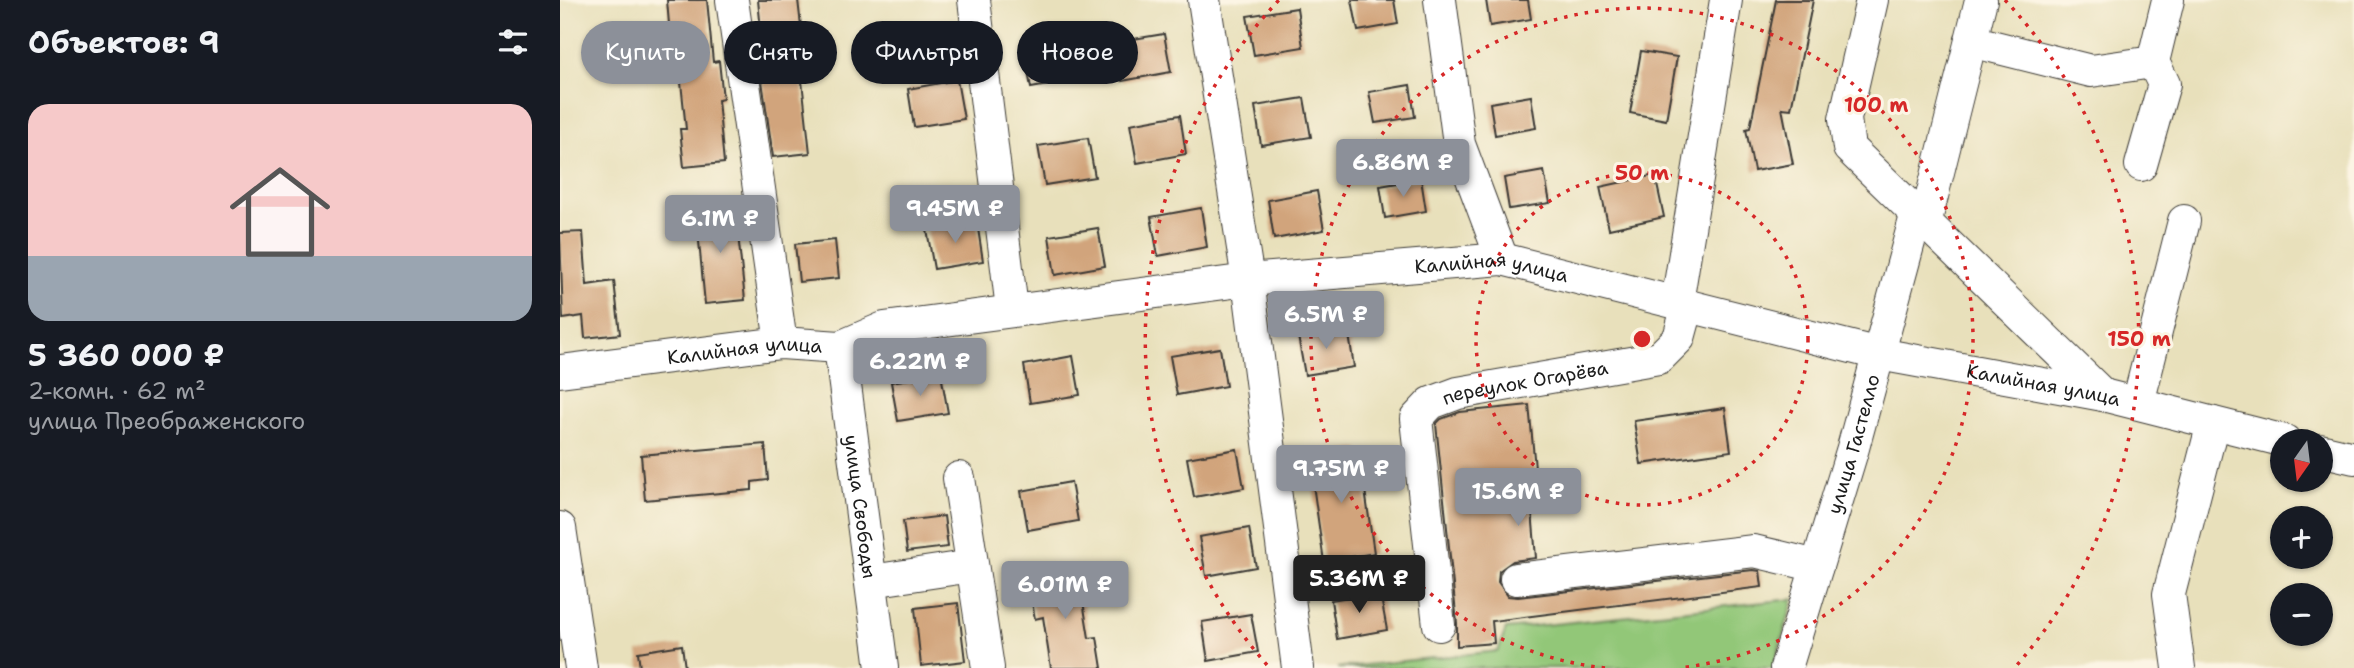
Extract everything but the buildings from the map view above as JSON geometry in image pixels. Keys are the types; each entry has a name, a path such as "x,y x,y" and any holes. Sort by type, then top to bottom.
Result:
{"street":[{"path":"732,0 781,343"},
{"path":"974,0 1012,309"},
{"path":"1205,0 1248,280 1298,668"},
{"path":"1440,0 1459,144 1502,259"},
{"name":"переулок Огарёва","path":"1438,625 1416,419 1430,403 1458,393 1659,358 1679,338 1726,0"},
{"path":"1872,0 1844,119 1849,148 1920,220 2103,395"},
{"name":"улица Гастелло","path":"1786,668 1920,220 1981,0"},
{"path":"2141,165 2164,84 2153,62 2168,0"},
{"path":"1970,41 2091,71 2153,62"},
{"path":"2137,404 2184,221"},
{"name":"Калийная улица","path":"560,371 781,343 840,346 884,328 1012,309 1248,280 1502,259 1879,354 2103,395 2270,437"},
{"name":"улица Свободы","path":"840,346 882,668"},
{"path":"2179,668 2169,594 2213,423"},
{"path":"2333,453 2354,458"},
{"path":"959,478 988,668"},
{"path":"560,528 563,573 581,668"},
{"path":"1516,579 1755,551 1819,559"},
{"path":"871,581 972,566"}],"green space":[{"path":"1794,599 1773,668 1337,668 1498,651 1506,629"}]}
